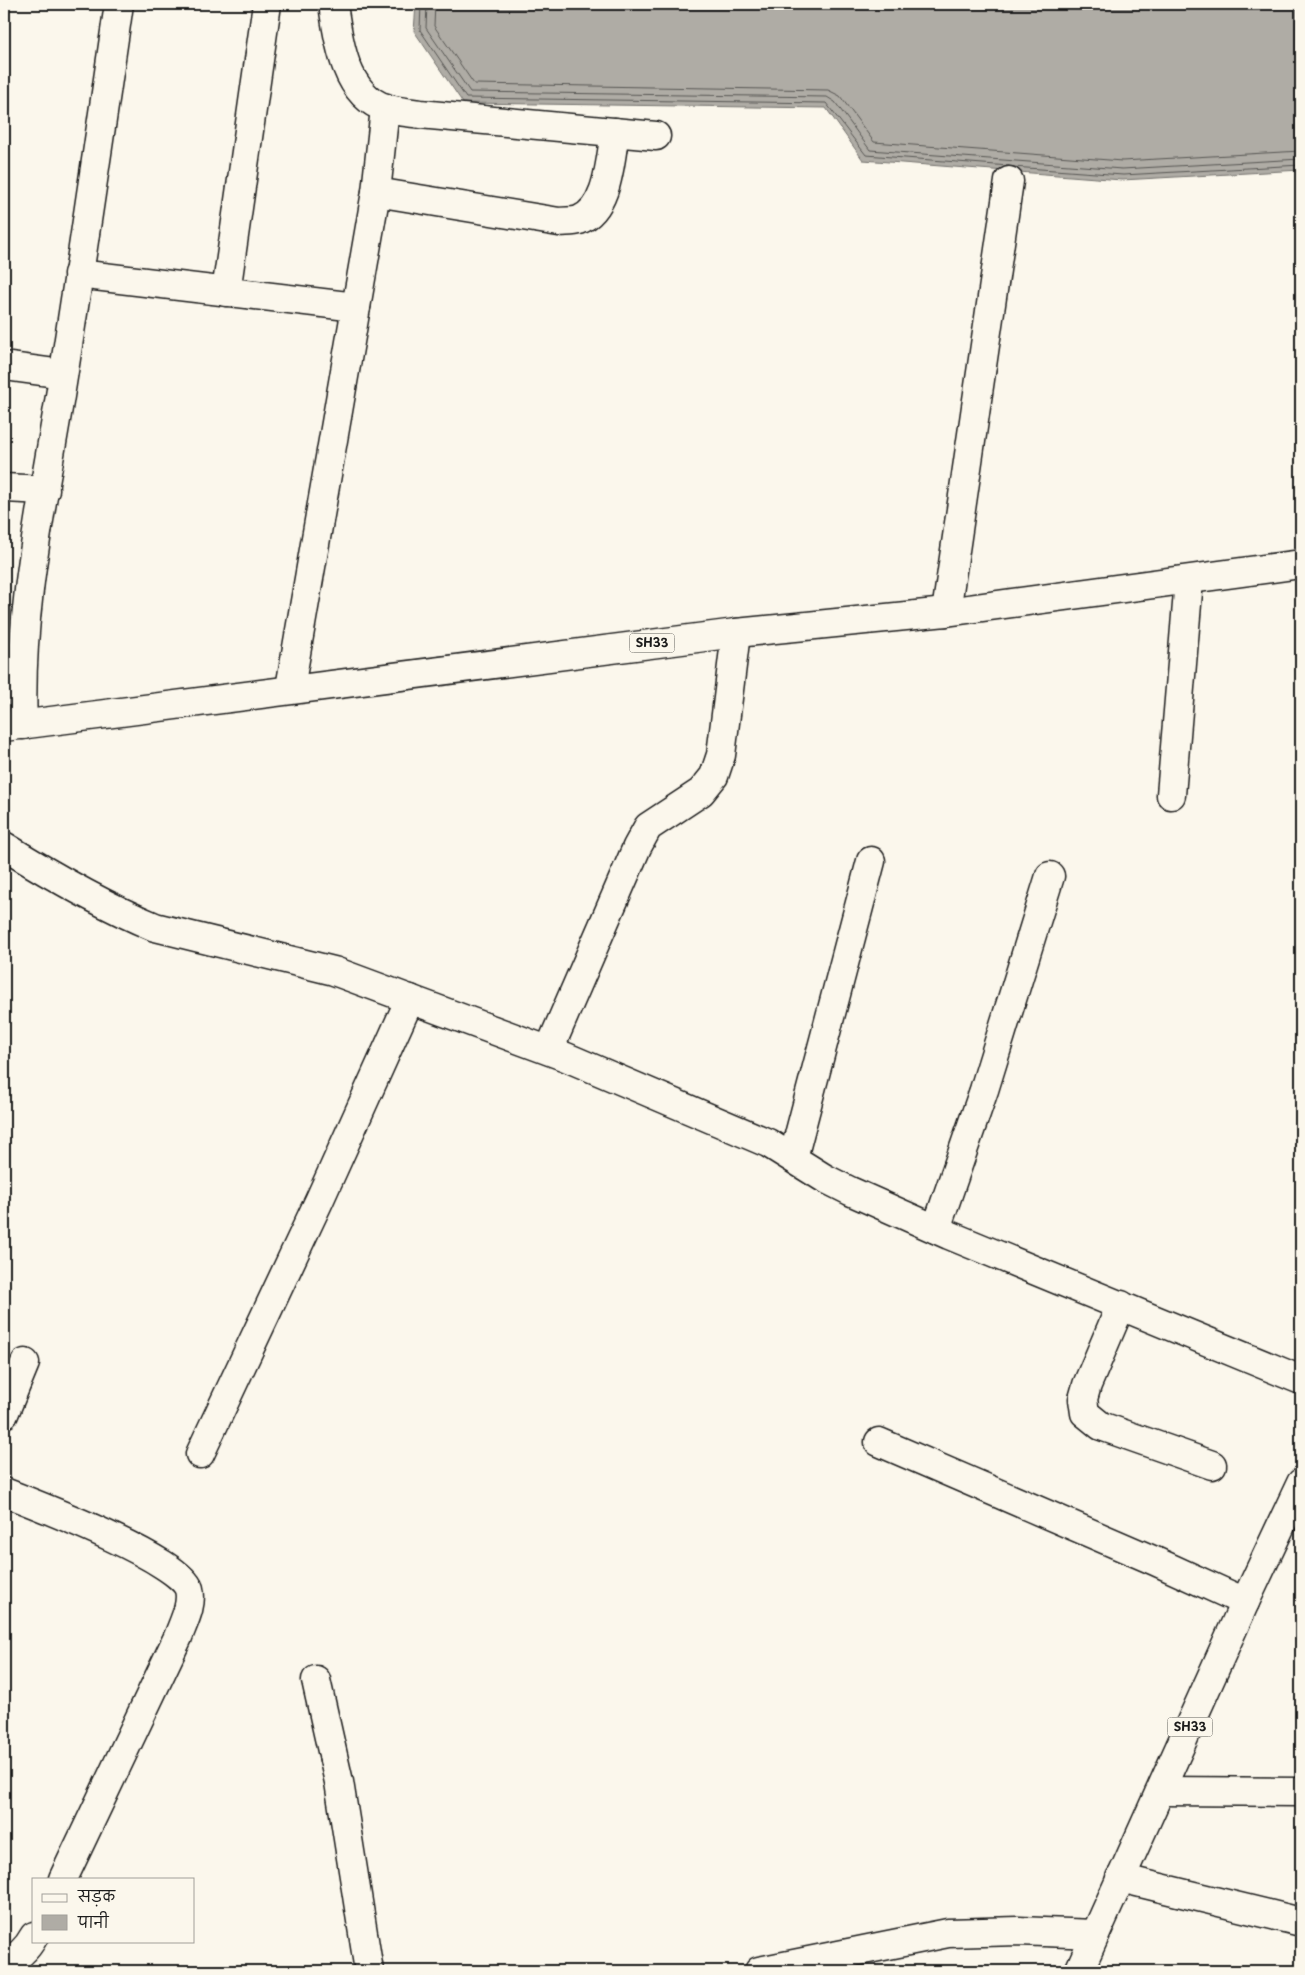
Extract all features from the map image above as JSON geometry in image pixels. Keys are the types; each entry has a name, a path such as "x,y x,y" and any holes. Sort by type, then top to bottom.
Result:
{"street":[{"path":"13,726 32,561 63,374 119,4"},
{"path":"226,292 267,4"},
{"path":"333,4 342,54 351,77 367,98 385,108 420,114 656,136"},
{"path":"290,688 376,192 385,108"},
{"path":"376,192 559,222 579,220 596,206 606,183 615,132"},
{"path":"946,612 1009,181"},
{"path":"78,274 356,307"},
{"path":"4,366 63,374"},
{"path":"4,488 44,490"},
{"name":"SH33","path":"13,726 290,688 736,633 946,612 1301,564"},
{"path":"1171,795 1189,580"},
{"path":"548,1050 637,847 648,827 701,792 714,776 721,755 736,633"},
{"path":"4,846 52,876 127,915 155,927 334,972 548,1050 768,1143 832,1183 1301,1380"},
{"path":"793,1158 871,861"},
{"path":"936,1228 984,1090 1050,876"},
{"path":"200,1454 319,1201 410,999"},
{"path":"1121,1305 1087,1385 1083,1399 1085,1413 1101,1426 1212,1465"},
{"path":"4,1414 25,1363"},
{"path":"879,1442 1155,1561 1245,1602"},
{"name":"SH33","path":"1079,1971 1120,1878 1162,1791 1245,1602 1301,1483"},
{"path":"4,1492 71,1518 152,1559 177,1573 188,1588 190,1603 178,1638 63,1878"},
{"path":"316,1680 339,1782 369,1971"},
{"path":"1162,1791 1301,1792"},
{"path":"1120,1878 1301,1922"},
{"path":"759,1971 948,1933 1018,1931 1096,1934"},
{"path":"4,1963 28,1947 32,1940"}],"water":[{"path":"416,4 1301,4 1301,170 1122,180 863,160 826,108 463,103 414,31"}]}
